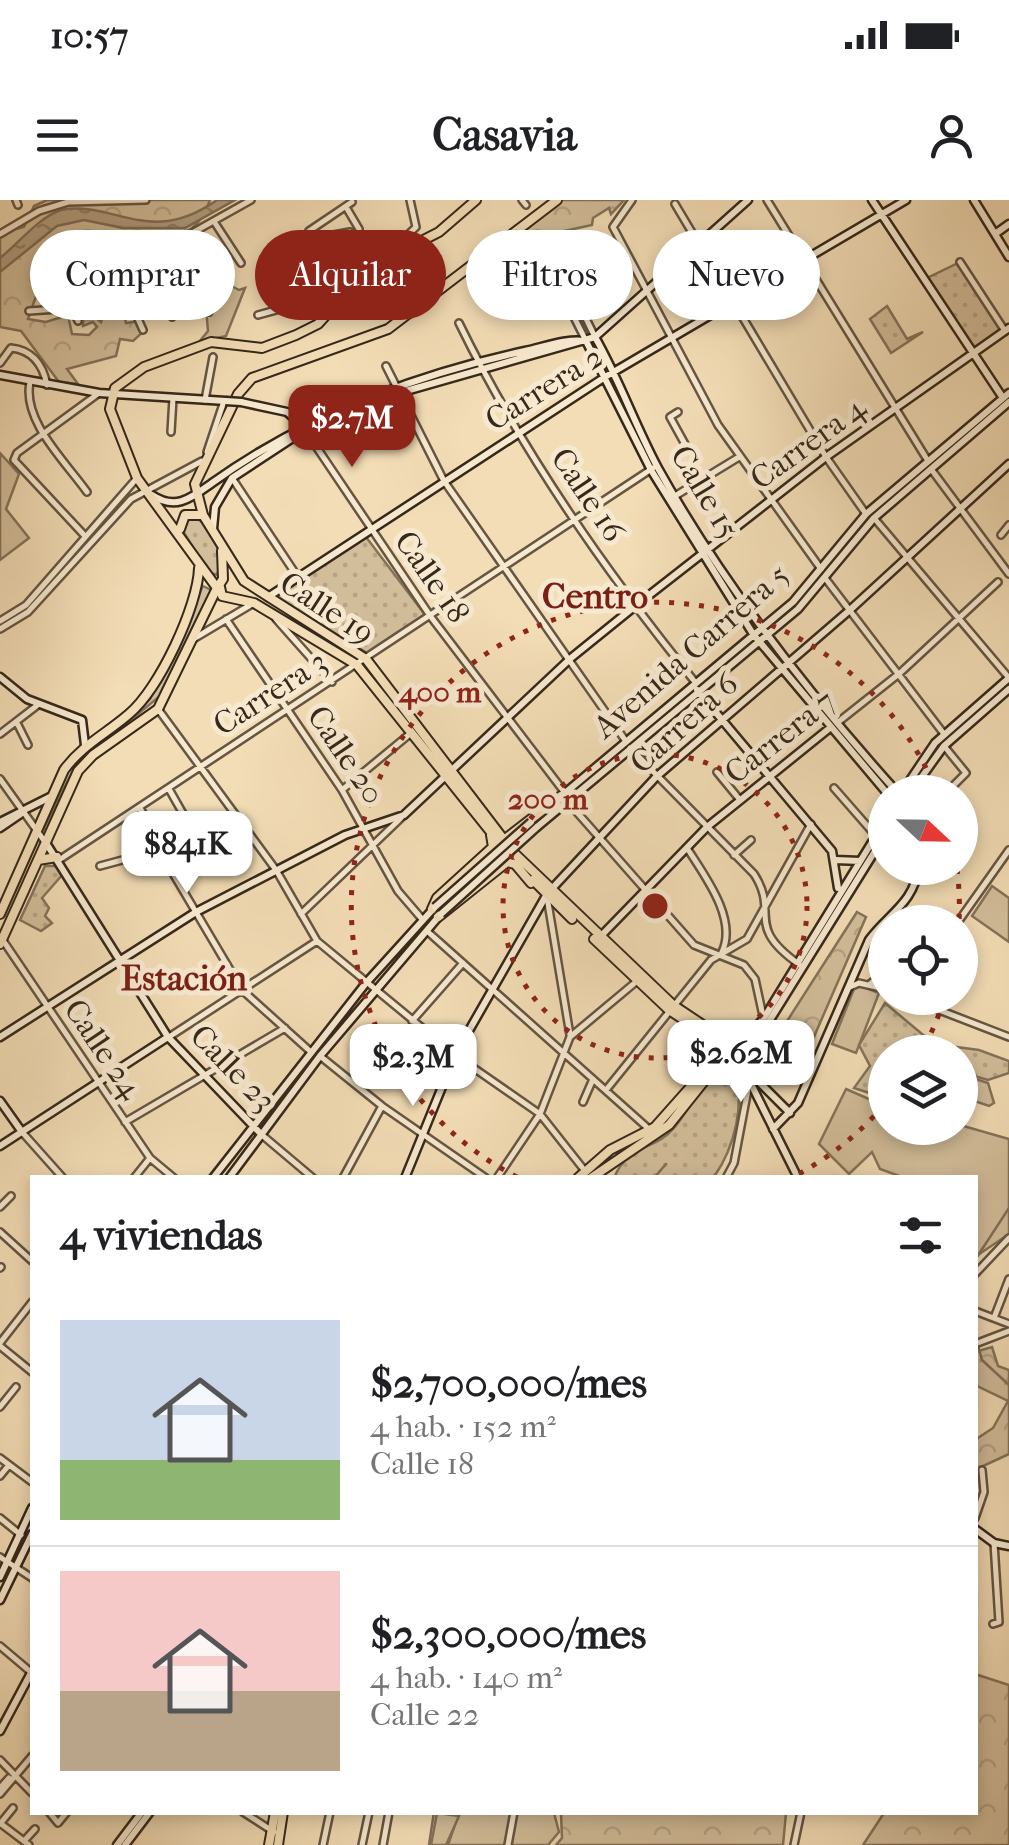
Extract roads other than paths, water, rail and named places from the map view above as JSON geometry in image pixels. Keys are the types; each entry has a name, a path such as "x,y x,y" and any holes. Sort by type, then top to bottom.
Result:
{"main road":[{"path":"441,230 476,200"},
{"name":"Calle 19","path":"557,200 388,328 252,378 238,394 205,456 196,495 203,515 246,585 366,659 510,856 671,1007 729,1048"},
{"path":"715,230 748,200"},
{"path":"872,200 972,356 1007,401"},
{"name":"Carrera 2","path":"820,252 906,200"},
{"path":"974,200 1009,257"},
{"path":"994,234 1009,224"},
{"path":"148,492 174,504 196,495 303,428 398,390 480,364 596,337 653,287"},
{"path":"217,590 181,533 137,478 110,409 111,395 128,376 211,342 262,348 322,320"},
{"name":"Carrera 2","path":"267,597 605,377 708,320"},
{"name":"Carrera 4","path":"0,1037 196,912 364,828 404,816 571,658 634,607 826,457 1007,329"},
{"name":"Calle 15","path":"596,337 654,467 761,627 872,775"},
{"name":"Calle 15","path":"586,341 702,556 756,638 781,670 883,775"},
{"path":"0,375 99,394 241,402 287,412 303,428"},
{"name":"Avenida Carrera 5","path":"756,638 761,627 792,602 866,514 1007,401"},
{"path":"213,529 215,507 232,478 303,428"},
{"name":"Carrera 6","path":"406,1175 454,1055 548,892 601,840 656,777 851,610 1009,464"},
{"name":"Avenida Carrera 5","path":"231,1175 320,1056 437,912 564,796 756,638 767,635 825,578 874,518 929,465"},
{"path":"181,533 184,515 203,515"},
{"path":"1,941 78,772 92,756 158,709 217,590 221,546"},
{"path":"0,914 50,798 85,746 147,696 198,589 198,563"},
{"name":"Calle 19","path":"217,590 254,603 357,666 548,892 640,979"},
{"path":"267,597 270,613"},
{"path":"284,621 283,614 288,611"},
{"path":"0,676 39,704 82,720 85,746"},
{"path":"913,775 944,735 1009,678"},
{"name":"Calle 16","path":"696,686 811,824 836,860"},
{"path":"923,775 944,746 1009,689"},
{"name":"Carrera 7","path":"600,938 707,827 833,726"},
{"path":"437,912 437,898 494,842 449,774"},
{"path":"504,840 564,796"},
{"path":"0,825 50,798"},
{"name":"Calle 23","path":"46,843 168,1037 260,1133"},
{"path":"587,1175 669,1125 729,1048 760,1036 868,851"},
{"path":"841,895 868,853"},
{"path":"38,860 58,859"},
{"path":"841,895 836,860 860,861"},
{"path":"437,912 509,862 548,892"},
{"path":"773,1129 790,1113 881,923 903,907 911,885"},
{"name":"Avenida Carrera 5","path":"215,1175 366,983 422,919 437,912"},
{"path":"586,1175 647,1127 729,1048 746,1037 764,1018 799,965"},
{"path":"0,1146 168,1037"},
{"path":"729,1048 790,1113"},
{"path":"748,1070 796,1175"},
{"path":"0,1100 22,1132"},
{"path":"0,1577 4,1559 21,1535 30,1513"},
{"path":"978,1531 1001,1545"},
{"path":"0,1600 30,1538"},
{"path":"0,1731 30,1677"},
{"path":"117,1845 143,1815"},
{"path":"126,1845 144,1815"},
{"path":"275,1815 278,1845"},
{"path":"269,1845 281,1815"}],"street":[{"path":"0,234 38,211 68,202 146,200"},
{"path":"205,230 252,200"},
{"path":"410,200 416,227 413,230"},
{"path":"632,200 612,223 739,456 820,570"},
{"path":"768,200 786,230"},
{"path":"310,230 349,204 359,229"},
{"path":"675,204 693,230"},
{"path":"216,223 241,262"},
{"path":"960,262 1007,329"},
{"path":"820,286 929,465 1009,574"},
{"name":"Calle 15","path":"586,341 564,297 573,292 596,337"},
{"path":"138,320 143,330"},
{"path":"743,320 826,457 866,514"},
{"name":"Calle 16","path":"460,323 516,434 634,607 696,686"},
{"path":"0,363 2,353 11,348 26,352 42,368 46,385"},
{"path":"205,400 213,357"},
{"path":"386,366 444,481 628,744 764,890 766,931 799,965"},
{"path":"128,376 130,395"},
{"path":"30,382 26,399 45,434 87,492"},
{"path":"84,536 14,460 99,394"},
{"path":"171,432 173,398"},
{"path":"0,629 28,612 131,499 205,456 206,443 225,401"},
{"path":"678,412 670,417 686,446"},
{"name":"Calle 18","path":"303,428 431,617 564,796 694,945 722,952 744,964 755,979 764,1018"},
{"path":"675,496 739,456"},
{"name":"Carrera 3","path":"58,859 202,768 654,467"},
{"path":"0,621 26,604 137,478"},
{"path":"232,478 298,576"},
{"path":"874,518 1009,678"},
{"path":"1001,535 1009,524"},
{"path":"825,578 944,735"},
{"name":"Carrera 7","path":"833,726 900,673 998,582"},
{"path":"195,638 254,603"},
{"path":"270,613 332,682"},
{"name":"Calle 20","path":"226,620 342,790 398,891 422,919"},
{"path":"0,734 39,704"},
{"path":"158,709 276,870 318,941 454,1055 540,1114 584,1175"},
{"path":"17,724 28,745"},
{"path":"342,790 411,733"},
{"path":"944,746 964,775"},
{"path":"717,772 740,800"},
{"name":"Calle 23","path":"0,779 46,843"},
{"path":"834,788 868,823"},
{"path":"169,789 186,819"},
{"path":"100,866 163,849 140,808"},
{"path":"300,914 404,816"},
{"path":"722,952 747,940 811,824"},
{"path":"734,855 751,840"},
{"path":"606,1090 725,945 720,907 687,848"},
{"path":"970,905 1009,850"},
{"path":"174,875 242,990 311,1052"},
{"path":"498,1175 540,1114 570,1036 548,892"},
{"path":"425,929 647,1127"},
{"name":"Calle 24","path":"1,941 150,1158 170,1175"},
{"path":"168,1037 318,941"},
{"path":"412,1021 463,963"},
{"path":"857,969 868,983"},
{"path":"570,1036 640,979"},
{"path":"850,988 868,984"},
{"path":"952,1015 1009,1037"},
{"path":"125,1122 285,1028"},
{"path":"320,1056 422,1136 481,1175"},
{"path":"583,1102 592,1078"},
{"path":"728,1175 734,1164 750,1081"},
{"path":"345,1175 382,1106"},
{"path":"22,1132 60,1175"},
{"name":"Calle 23","path":"260,1133 309,1175"},
{"path":"136,1175 150,1158"},
{"path":"0,1207 11,1196"},
{"path":"0,1232 30,1259"},
{"path":"978,1270 1009,1238"},
{"path":"994,1318 1009,1279"},
{"path":"30,1305 0,1344 30,1370"},
{"path":"978,1312 1009,1328"},
{"path":"978,1343 1009,1328"},
{"path":"0,1407 16,1387"},
{"path":"0,1458 30,1481"},
{"path":"0,1476 9,1465"},
{"path":"978,1509 984,1492 982,1470"},
{"path":"0,1518 21,1535"},
{"path":"993,1624 999,1622 1001,1545 1009,1537"},
{"path":"4,1559 30,1577"},
{"path":"0,1646 30,1671"},
{"path":"0,1791 30,1758"},
{"path":"0,1760 30,1790"},
{"path":"13,1808 0,1824 26,1843 35,1829"},
{"path":"248,1815 275,1832"},
{"path":"324,1845 329,1815"},
{"path":"362,1845 368,1815"},
{"path":"383,1845 388,1815"},
{"path":"508,1845 513,1815"},
{"path":"794,1845 801,1815"}],"water":[{"path":"217,200 235,200 185,228 123,228 84,220 52,230 31,230 61,210 99,211 152,222 193,214"},
{"path":"30,231 30,248 0,272 0,258"}],"waterway":[{"path":"657,1175 666,1164"},
{"path":"978,1255 1009,1208"},
{"path":"978,1346 982,1360 1009,1385"},
{"path":"429,1845 434,1815"}],"district":[{"name":"Centro","path":"595,596"},
{"name":"Estación","path":"184,978"}]}
